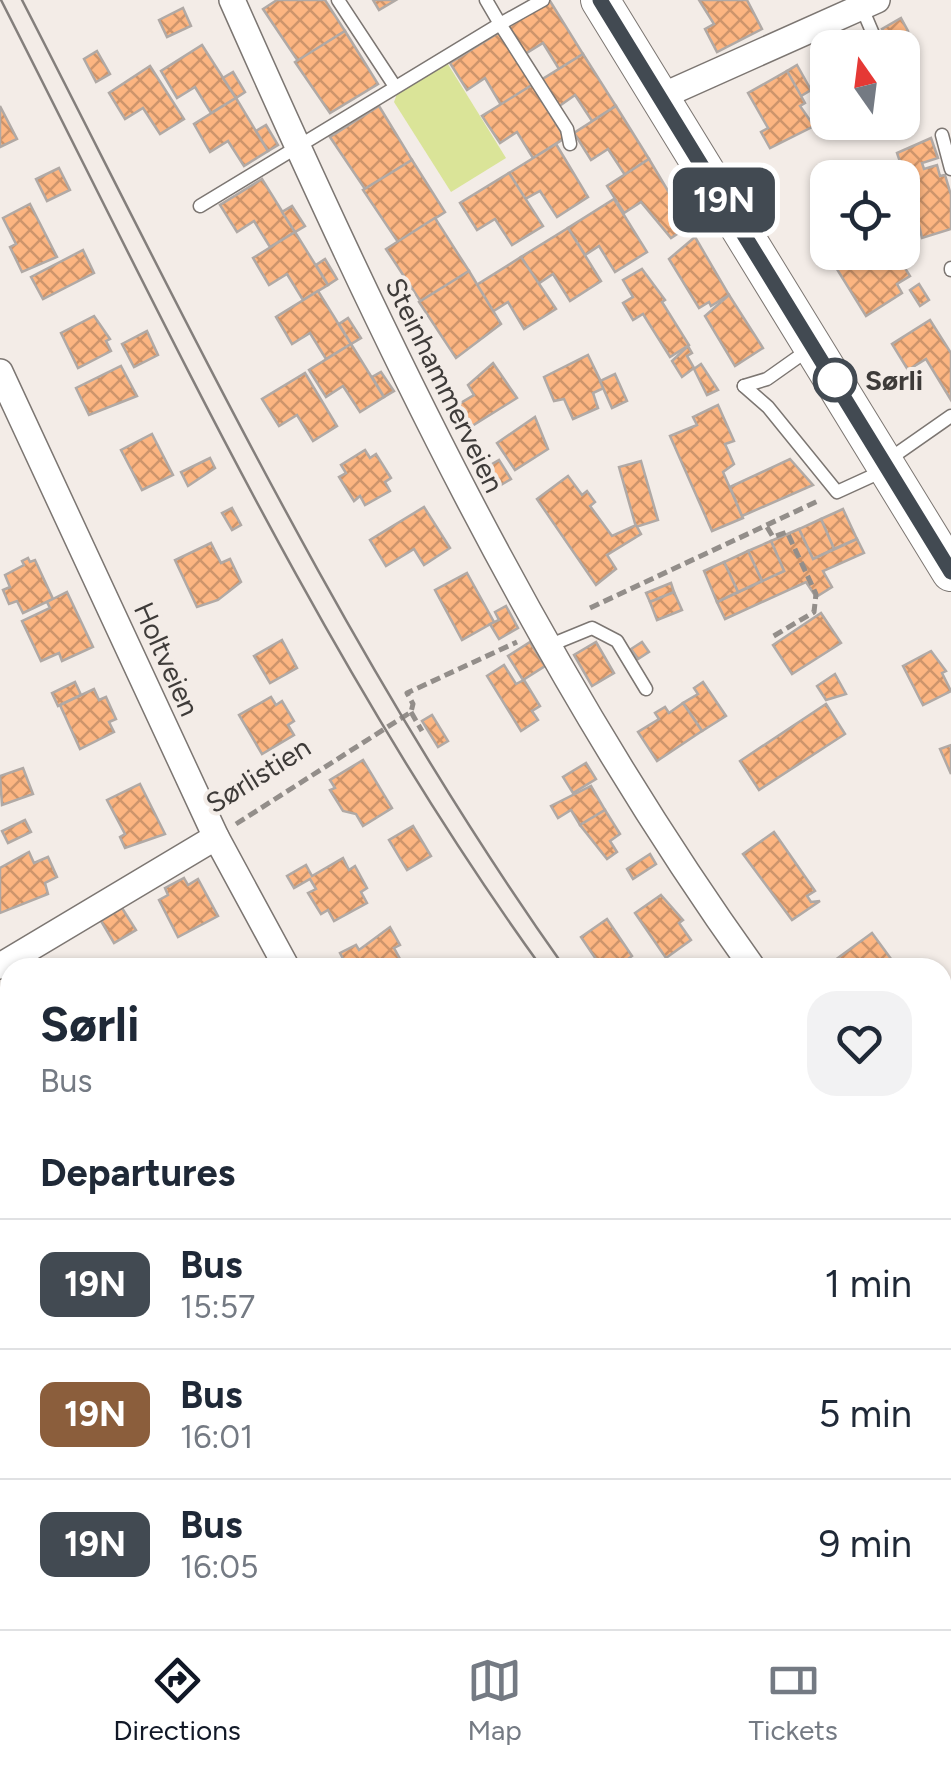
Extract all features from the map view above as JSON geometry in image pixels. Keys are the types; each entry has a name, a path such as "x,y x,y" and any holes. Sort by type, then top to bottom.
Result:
{"main road":[{"path":"600,0 951,572"}],"street":[{"name":"Steinhammerveien","path":"232,0 404,376 537,641 644,809 746,958"},
{"path":"660,97 869,4"},
{"name":"Holtveien","path":"0,372 216,836 282,958"},
{"name":"Sørlistien","path":"13,958 216,836"}],"lane":[{"path":"338,0 394,85"},
{"path":"486,0 567,129 570,144"},
{"path":"200,206 394,85 544,0"},
{"path":"869,4 875,30"},
{"path":"942,135 951,169"},
{"path":"814,346 767,379 744,386 768,407 837,492 888,464 951,416"},
{"path":"537,641 592,628 617,641 646,689"}],"path":[{"path":"584,611 837,492"},
{"path":"767,527 773,537 787,532 816,594 814,612 772,637"},
{"name":"Sørlistien","path":"216,836 378,737 376,732 411,712 413,704 407,693 537,641"},
{"path":"411,712 422,731"},
{"path":"371,725 376,732"}],"green space":[{"path":"446,61 506,158 451,192 394,102 398,91"}],"building":[{"path":"277,0 325,0 345,31 298,61 263,9"},
{"path":"373,0 396,0 379,10"},
{"path":"699,0 747,0 762,29 717,52 705,29 714,24"},
{"path":"550,1 583,54 559,69 543,43 525,54 508,27"},
{"path":"183,8 191,26 167,37 159,20"},
{"path":"901,18 907,30 883,30"},
{"path":"345,31 378,84 330,113 295,62"},
{"path":"500,32 532,85 501,105 485,78 467,90 450,63"},
{"path":"202,45 236,98 211,113 195,87 177,98 161,71"},
{"path":"97,51 110,74 96,82 84,59"},
{"path":"583,54 616,106 592,121 575,95 558,107 541,80"},
{"path":"797,65 810,91 801,96 787,71"},
{"path":"150,66 184,119 160,134 143,108 125,119 109,93"},
{"path":"787,71 805,103 800,106 810,120 810,128 770,148 761,132 768,128 748,93"},
{"path":"233,72 245,92 236,98 223,78"},
{"path":"532,85 565,138 533,158 517,132 500,143 482,116"},
{"path":"236,98 268,151 244,166 228,141 210,152 194,124"},
{"path":"0,106 17,139 0,147"},
{"path":"379,106 412,160 365,189 330,137"},
{"path":"616,106 649,159 625,175 608,149 591,160 574,133"},
{"path":"266,125 278,145 268,151 256,131"},
{"path":"931,138 938,158 922,163 924,169 937,165 940,176 945,175 951,195 951,229 922,238 920,160 899,160 897,153"},
{"path":"556,144 588,197 557,217 540,191 525,199 509,173"},
{"path":"649,159 689,226 671,238 641,202 624,213 607,186"},
{"path":"412,160 445,212 398,242 363,190"},
{"path":"59,168 70,190 47,201 36,179"},
{"path":"509,173 543,226 512,245 495,219 477,230 460,203"},
{"path":"262,179 295,232 270,247 254,221 237,232 220,205"},
{"path":"614,199 647,252 615,272 599,246 585,255 568,228"},
{"path":"30,204 57,257 22,272 10,247 16,244 3,218"},
{"path":"292,206 305,226 295,232 282,212"},
{"path":"435,218 469,271 421,302 386,249"},
{"path":"568,228 601,281 570,301 553,274 538,284 521,257"},
{"path":"295,232 328,285 303,300 287,274 269,285 253,258"},
{"path":"695,237 729,295 699,308 669,259"},
{"path":"83,250 94,273 43,299 31,277"},
{"path":"521,257 556,309 524,329 508,302 492,312 475,286"},
{"path":"325,259 337,279 328,285 316,265"},
{"path":"642,269 665,300 662,302 689,345 670,357 643,314 633,320 623,303 633,297 623,280"},
{"path":"837,270 906,270 910,276 897,284 902,293 866,316"},
{"path":"469,271 501,324 456,358 419,302"},
{"path":"919,284 929,300 920,306 910,290"},
{"path":"318,291 351,344 326,359 310,333 292,344 276,317"},
{"path":"729,295 763,348 735,366 705,316"},
{"path":"94,316 110,339 106,341 111,351 78,368 61,333"},
{"path":"348,318 361,338 351,344 339,324"},
{"path":"930,320 951,353 951,400 926,359 908,370 892,344"},
{"path":"147,331 158,355 134,367 122,344"},
{"path":"351,344 384,397 360,412 343,386 326,397 309,370"},
{"path":"688,346 692,353 687,356 694,368 682,377 672,361"},
{"path":"588,355 604,388 593,393 598,408 573,419 564,399 554,401 544,377"},
{"path":"493,363 517,398 472,426 459,404 474,395 468,385"},
{"path":"701,364 718,390 707,395 694,369"},
{"path":"121,366 137,396 89,415 76,388"},
{"path":"381,372 394,391 384,397 372,377"},
{"path":"305,373 337,426 313,441 297,415 279,426 262,399"},
{"path":"615,374 627,401 612,408 600,381"},
{"path":"718,405 734,441 725,444 734,464 723,472 743,518 712,531 670,436 697,425 693,417"},
{"path":"535,417 548,449 515,470 497,443"},
{"path":"152,434 173,475 142,490 121,450"},
{"path":"365,450 370,458 376,454 391,478 385,482 390,491 365,505 360,496 354,501 339,477 346,473 341,465"},
{"path":"210,458 215,468 188,486 181,472"},
{"path":"790,459 813,485 742,516 730,487"},
{"path":"499,460 511,479 489,492 477,473"},
{"path":"641,461 658,520 636,527 619,467"},
{"path":"568,476 582,495 587,491 595,502 590,506 612,536 636,525 641,534 607,555 616,569 596,585 537,499"},
{"path":"424,507 450,548 424,565 414,549 386,566 370,540"},
{"path":"232,508 241,525 232,530 222,513"},
{"path":"843,509 857,539 834,549 821,519"},
{"path":"821,519 834,549 813,559 799,529"},
{"path":"799,529 813,559 857,539 864,553 823,571 832,587 816,597 806,582 725,619 717,602 784,571 771,541"},
{"path":"771,541 784,571 762,581 748,551"},
{"path":"211,543 221,563 230,559 241,582 218,600 197,607 175,560"},
{"path":"748,551 762,581 738,592 724,562"},
{"path":"28,558 30,562 35,560 53,599 23,613 17,601 9,604 3,590 10,587 5,575 24,565 22,561"},
{"path":"724,562 738,592 717,602 704,571"},
{"path":"467,573 494,622 462,640 435,590"},
{"path":"671,583 674,592 650,602 646,593"},
{"path":"67,592 93,647 62,661 59,653 41,661 22,621 50,608 47,602"},
{"path":"674,592 682,610 657,620 650,602"},
{"path":"506,606 518,628 499,639 490,624 499,620 495,612"},
{"path":"821,613 841,643 792,674 773,645"},
{"path":"282,640 297,668 270,683 254,656"},
{"path":"530,642 545,666 523,680 508,656"},
{"path":"596,642 614,673 592,686 574,655"},
{"path":"642,642 649,652 638,659 631,649"},
{"path":"931,651 946,671 942,673 951,691 923,705 903,666"},
{"path":"504,665 516,684 524,680 540,706 532,711 538,720 521,731 487,676"},
{"path":"835,674 846,694 826,700 817,686"},
{"path":"75,682 81,695 58,706 52,693"},
{"path":"703,682 726,716 702,731 683,703 698,694 694,688"},
{"path":"94,689 99,700 106,697 116,719 109,722 114,732 80,749 60,705"},
{"path":"271,697 276,705 282,701 294,721 288,725 294,735 262,754 239,715"},
{"path":"683,703 702,731 657,761 638,732 659,719 655,713 665,707 669,713"},
{"path":"826,704 845,734 759,790 740,761"},
{"path":"432,715 448,741 438,747 422,721"},
{"path":"951,745 951,774 940,749"},
{"path":"363,760 392,808 363,826 356,814 343,811 330,790 335,788 330,780"},
{"path":"586,763 596,779 573,793 563,777"},
{"path":"23,768 33,794 2,805 0,776"},
{"path":"140,784 165,834 125,848 120,837 125,834 107,800"},
{"path":"591,786 605,810 580,825 571,810 558,818 551,806"},
{"path":"605,810 620,834 610,841 617,852 607,859 580,825"},
{"path":"25,820 31,832 8,843 2,831"},
{"path":"413,826 431,856 407,870 389,840"},
{"path":"774,832 815,891 807,896 811,902 820,901 792,920 743,854"},
{"path":"29,852 34,863 48,857 57,877 45,883 48,894 0,913 0,868"},
{"path":"650,854 656,864 633,879 627,869"},
{"path":"343,858 349,870 355,866 367,888 361,892 367,903 334,921 328,910 321,914 308,893 316,889 310,879 294,888 287,876 306,865 312,876"},
{"path":"184,878 188,885 198,879 218,916 178,937 159,900 168,895 165,888"},
{"path":"661,895 683,920 679,923 691,940 666,958 635,913"},
{"path":"122,908 136,930 114,943 101,921"},
{"path":"607,919 632,956 595,958 581,937"},
{"path":"390,927 400,945 394,948 399,958 343,958 340,953 356,945 359,950"},
{"path":"872,933 890,958 838,958"}],"tram line":[{"path":"1,0 188,371 319,616 463,854 535,958"},
{"path":"22,0 211,371 343,615 487,853 558,958"}],"bus line":[{"name":"19N","path":"600,0 951,572"}],"place":[{"name":"Sørli","path":"835,380"}]}
